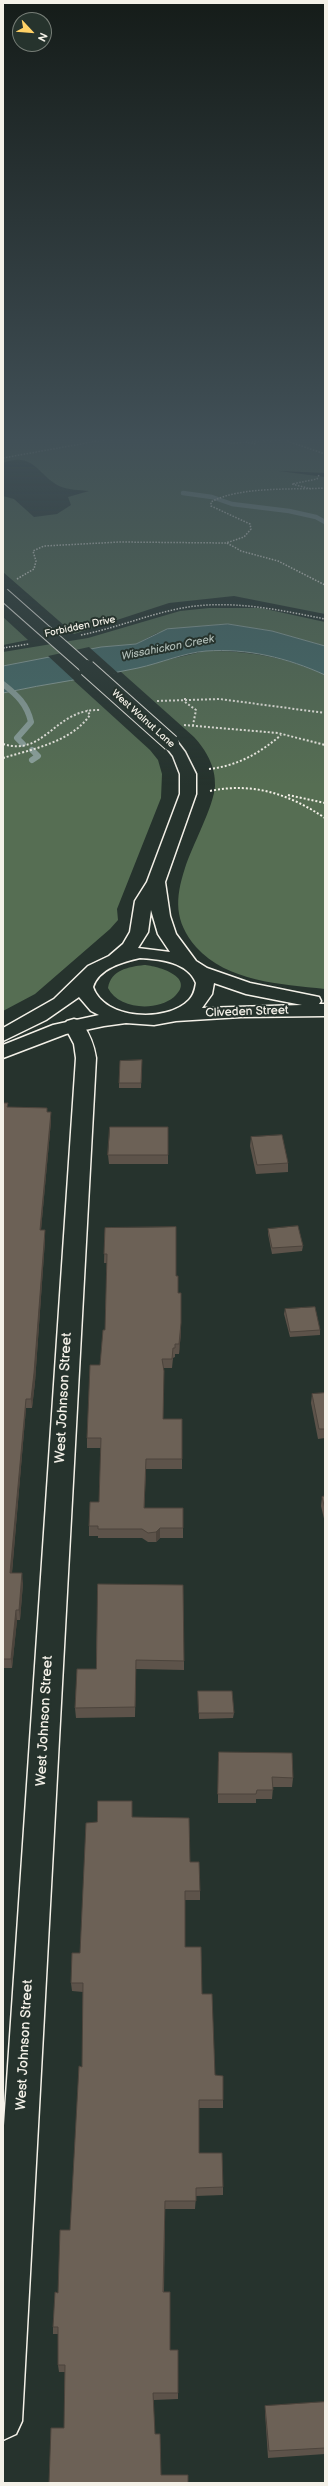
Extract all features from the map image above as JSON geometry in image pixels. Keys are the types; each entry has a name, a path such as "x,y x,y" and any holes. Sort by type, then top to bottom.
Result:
{"street":[{"name":"West Walnut Lane","path":"3,594 171,743 185,765 190,784 156,882 144,901 142,923 136,940 117,957"},
{"name":"West Walnut Lane","path":"156,882 158,911 166,932 177,951 195,969"},
{"path":"3,1035 60,1005 72,995 91,973 102,964 117,957 140,953 157,953 173,956 195,969 205,986 199,1001 182,1013 170,1017 97,1020 40,1035 3,1052"},
{"name":"Cliveden Street","path":"195,969 246,988 325,1004"},
{"path":"91,973 85,987 91,1001 108,1013 131,1019"},
{"name":"Cliveden Street","path":"170,1017 234,1011 304,1010 325,1012"},
{"name":"West Johnson Street","path":"3,2420 86,1058 84,1044 74,1025"}],"path":[{"path":"16,580 34,569 36,561 34,554"},
{"path":"252,554 278,561 325,584"},
{"name":"Forbidden Drive","path":"78,636 174,609 219,604 258,606 325,619"},
{"name":"Forbidden Drive","path":"3,648 33,643"},
{"path":"185,698 184,702 196,710 193,725"},
{"path":"3,758 62,738 88,720 90,715 86,710"},
{"path":"180,725 193,725 281,735 308,739 325,745"},
{"path":"208,769 232,764 253,756 281,735"},
{"path":"210,791 232,786 284,794 325,803"},
{"path":"284,794 325,818"}],"green space":[{"path":"3,554 325,554 325,614 234,596 169,603 74,634 3,572"},
{"path":"209,608 261,608 325,622 325,646 272,631 228,624 157,633 136,644 3,666 3,652 88,638 180,611"},
{"path":"3,617 28,640 3,645"},
{"path":"205,651 252,653 281,659 325,675 325,989 273,983 223,968 209,959 196,947 180,919 178,909 179,890 188,859 214,794 214,772 206,753 194,737 120,671"},
{"path":"72,679 150,750 158,760 162,774 161,798 117,909 118,920 110,929 35,994 3,1011 3,693"},
{"path":"144,965 166,970 178,978 181,984 180,990 174,997 158,1005 138,1006 129,1004 113,995 108,988 116,973 126,968"}],"water":[{"name":"Wissahickon Creek","path":"228,624 272,631 325,646 325,675 282,659 252,653 221,650 197,652 121,672 3,693 3,666 101,647 136,644 167,629"}],"pier":[{"path":"89,647 118,673 75,681 48,656"}],"building":[{"path":"142,1060 141,1083 119,1083 120,1061"},
{"path":"3,1103 8,1103 7,1107 47,1108 47,1112 51,1112 40,1230 45,1230 34,1373 31,1399 26,1399 10,1573 22,1573 19,1610 16,1610 11,1659 3,1659"},
{"path":"110,1127 168,1127 168,1155 108,1155"},
{"path":"282,1135 288,1163 257,1165 251,1137"},
{"path":"298,1226 303,1246 272,1248 268,1229"},
{"path":"176,1227 176,1276 178,1276 178,1293 181,1293 181,1323 179,1344 175,1344 175,1348 173,1348 172,1359 162,1359 164,1371 163,1419 182,1419 182,1459 146,1459 144,1508 183,1508 183,1528 160,1528 156,1532 148,1533 142,1529 98,1529 98,1526 89,1526 90,1502 99,1502 101,1438 87,1438 90,1365 100,1365 103,1330 105,1330 107,1254 104,1254 105,1228"},
{"path":"315,1307 320,1330 290,1332 285,1309"},
{"path":"325,1393 325,1429 319,1429 312,1394"},
{"path":"325,1496 325,1509 322,1497"},
{"path":"98,1584 183,1585 184,1661 136,1660 135,1707 75,1708 77,1669 96,1669"},
{"path":"198,1691 232,1691 234,1713 199,1713"},
{"path":"219,1752 292,1753 293,1778 272,1777 273,1790 257,1790 256,1794 218,1794"},
{"path":"98,1801 132,1801 132,1817 189,1818 190,1862 199,1862 200,1891 185,1891 185,1947 201,1947 202,1994 212,1994 215,2075 223,2076 223,2100 199,2100 199,2153 222,2153 223,2187 196,2188 196,2201 165,2201 163,2292 170,2292 170,2350 178,2350 178,2393 153,2393 155,2434 160,2434 161,2475 188,2475 188,2483 49,2483 51,2428 64,2428 65,2365 58,2365 58,2327 53,2327 55,2292 58,2293 60,2230 70,2230 79,2066 82,2067 83,1983 71,1983 72,1953 80,1953 86,1823 97,1822"},
{"path":"325,2402 325,2448 269,2451 265,2406"}],"waterway":[{"path":"3,684 21,700 27,710 31,722 17,738 23,744"},
{"path":"32,750 38,756 32,760"}]}
